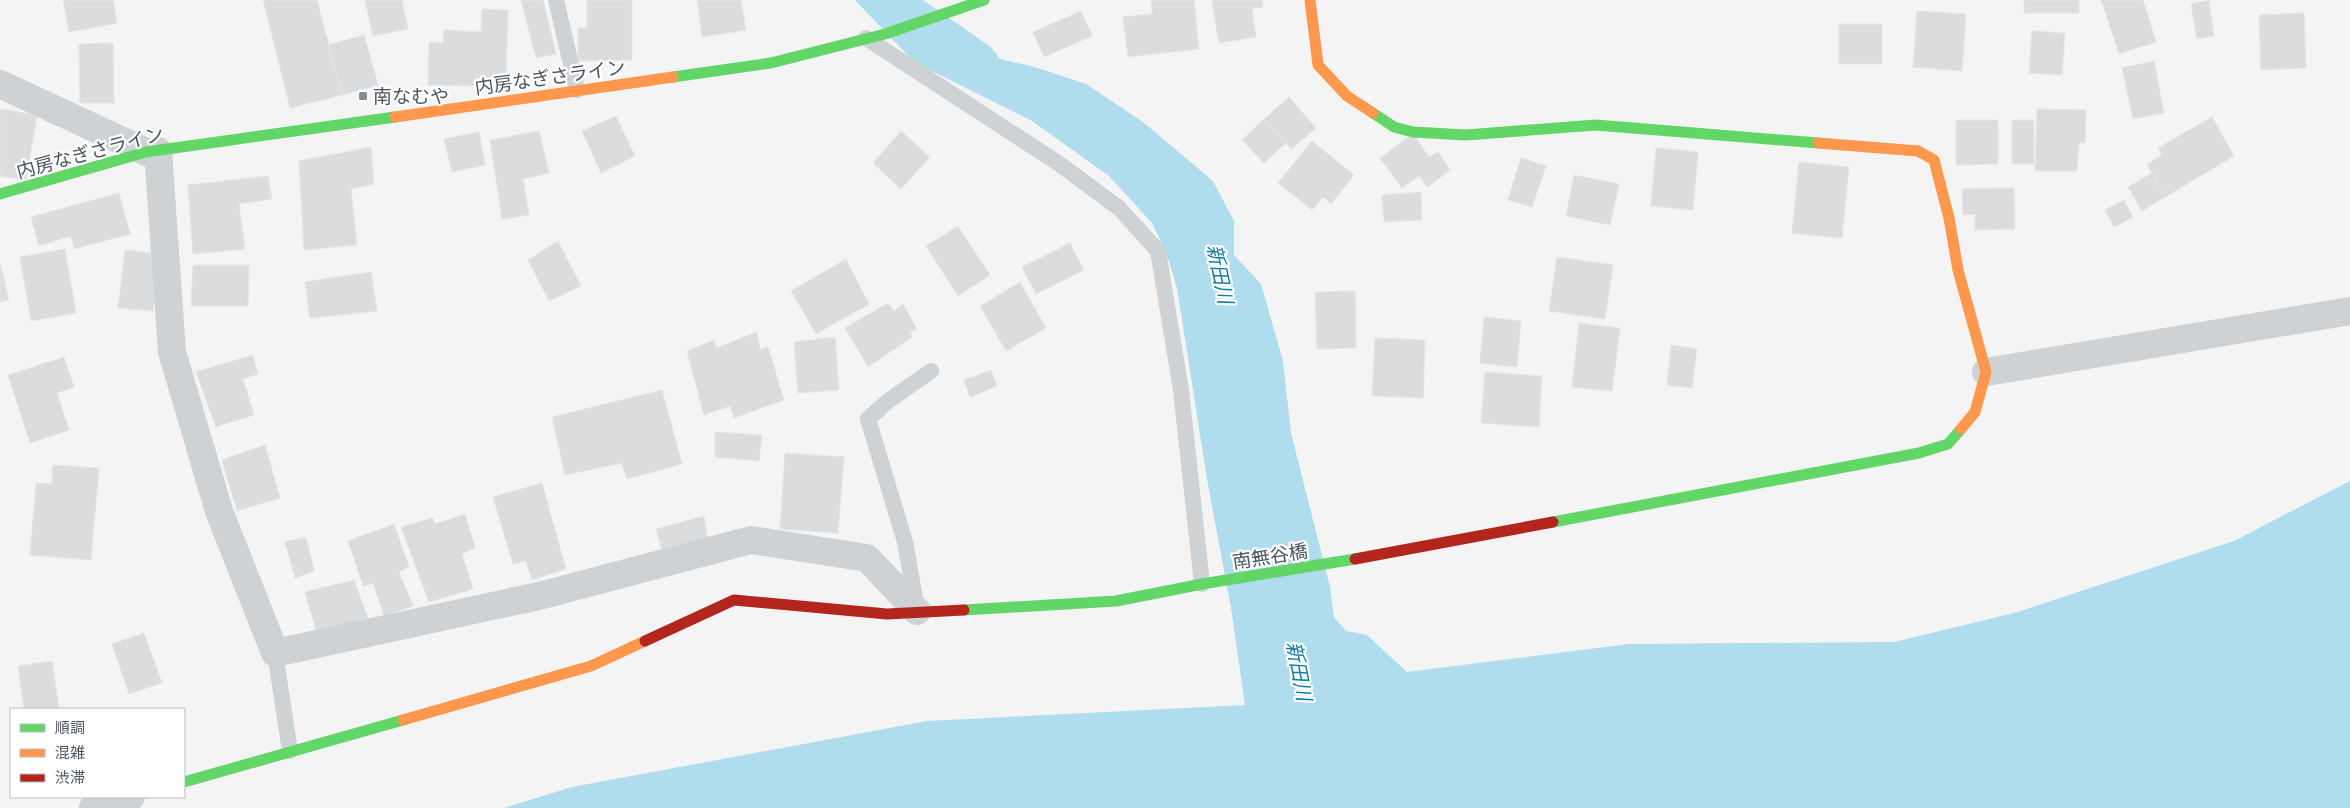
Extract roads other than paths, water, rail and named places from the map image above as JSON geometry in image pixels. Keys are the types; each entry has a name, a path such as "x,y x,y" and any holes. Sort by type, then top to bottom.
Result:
{"main road":[{"name":"内房なぎさライン","path":"0,194 152,152 771,63 885,34 984,0"},
{"path":"1310,0 1318,65 1347,96 1394,127 1404,130 1466,135 1596,125 1918,151 1934,160 1949,218 1958,270 1986,372"},
{"name":"南無谷橋","path":"185,782 592,666 734,600 888,614 1116,601 1209,583 1330,564 1919,453 1948,444 1975,412 1986,372"}],"street":[{"path":"0,84 152,152 172,352 219,511 275,653 539,596 751,540 867,558 917,611"},
{"path":"1986,372 2350,311"},
{"path":"92,808 128,798"}],"lane":[{"path":"556,0 578,90"},
{"path":"866,38 1058,164 1119,208 1158,251 1181,390 1209,583"},
{"path":"917,611 905,542 868,418 888,401 931,371"},
{"path":"275,653 290,751"}],"water":[{"name":"新田川","path":"855,0 923,0 991,47 1000,59 1035,67 1086,84 1143,122 1213,181 1234,221 1234,255 1261,284 1283,361 1291,433 1330,587 1334,617 1346,631 1367,635 1407,672 1629,644 1894,642 2014,613 2234,541 2350,481 2350,808 504,808 572,787 927,721 1245,705 1231,608 1207,479 1177,288 1166,252 1152,223 1109,176 1032,121 914,62"}],"place":[{"name":"南なむや","path":"363,96"}]}
